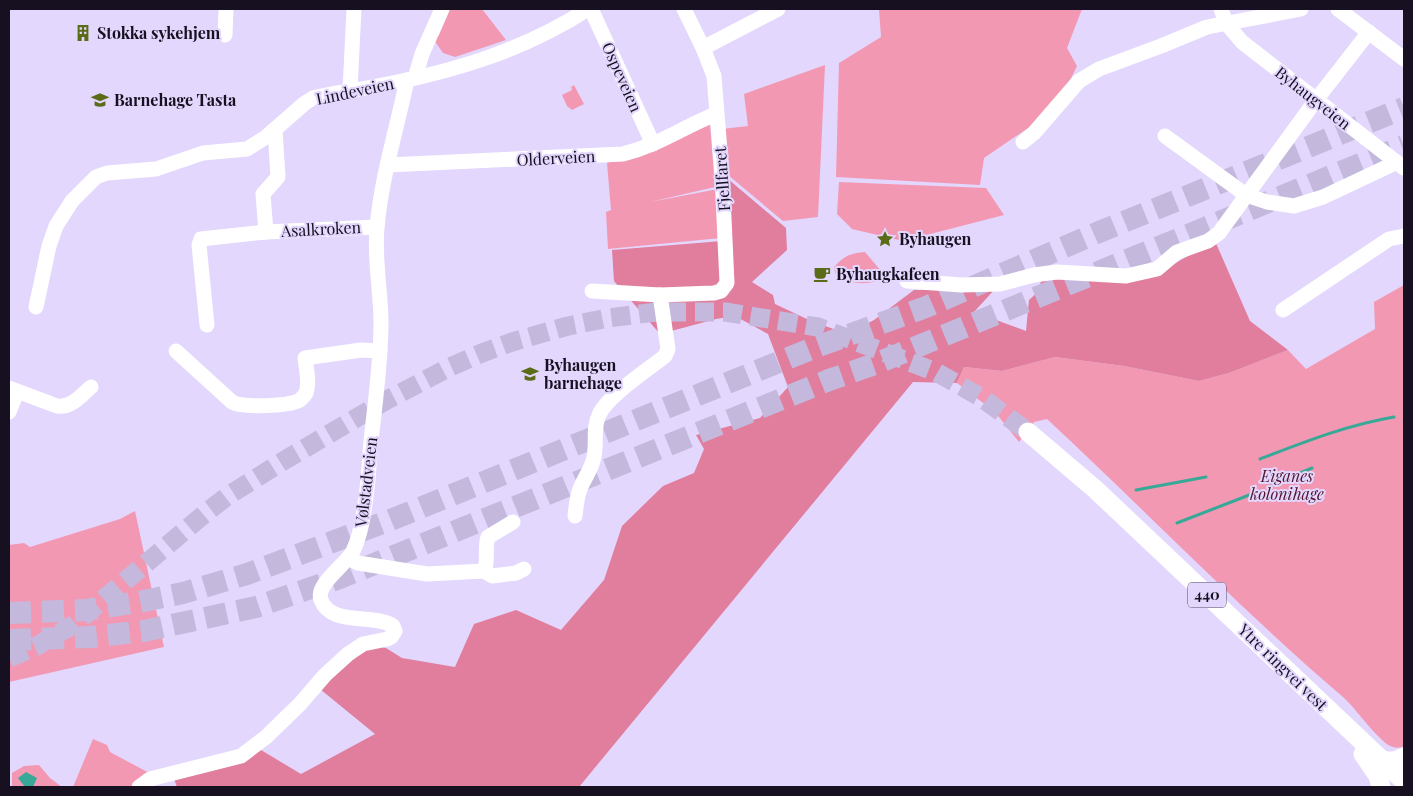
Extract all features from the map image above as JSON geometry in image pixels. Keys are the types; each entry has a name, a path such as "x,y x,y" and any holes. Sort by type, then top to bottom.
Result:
{"main road":[{"name":"Ytre ringvei vest","path":"1028,432 1095,489 1404,781"},
{"name":"440","path":"1312,695 1322,714 1368,759 1378,776 1381,787"},
{"path":"1383,761 1394,761 1404,757"}],"street":[{"path":"225,35 226,9"},
{"path":"350,90 354,9"},
{"name":"Vølstadveien","path":"139,787 150,779 241,756 266,737 300,704 325,675 348,654 363,644 391,637 394,631 391,624 383,621 336,614 327,608 321,600 321,591 353,552 360,531 366,502 380,351 381,322 376,256 377,227 383,185 411,79 442,9"},
{"name":"Lindeveien","path":"36,307 49,246 56,226 72,201 96,177 107,173 156,169 203,153 247,149 275,130 308,101 318,97 411,79 468,65 514,48 553,30 590,9"},
{"name":"Ospeveien","path":"590,9 653,144"},
{"name":"Fjellfaret","path":"592,291 660,295 714,293 721,291 727,283 722,175 714,76 684,9"},
{"path":"703,48 778,9"},
{"path":"1221,9 1226,23"},
{"path":"1023,142 1080,81 1088,75 1207,27 1301,9"},
{"path":"1338,9 1404,59"},
{"name":"Byhaugveien","path":"1226,23 1242,42 1399,165"},
{"path":"907,281 961,285 1000,284 1034,275 1057,272 1119,276 1151,271 1162,266 1177,252 1212,239 1219,233 1316,100 1369,32"},
{"name":"Olderveien","path":"388,165 610,156 653,144 716,114"},
{"name":"Asalkroken","path":"266,232 263,194 278,177 275,130"},
{"path":"1165,136 1246,195 1267,202 1294,206 1323,196 1391,165 1399,165"},
{"name":"Asalkroken","path":"207,325 199,245 202,238 266,232 377,227"},
{"path":"1283,310 1389,239 1404,236"},
{"path":"575,516 580,489 593,462 599,414 606,404 665,356 668,350 660,295"},
{"path":"176,352 232,402 239,406 250,406 293,403 300,400 307,389 305,358 360,350 380,351"},
{"path":"9,412 13,390 57,406 65,406 73,402 92,386"},
{"path":"484,571 486,567 488,537 513,522"},
{"path":"348,558 358,563 408,572 447,573 484,571 492,576 516,573 524,569"}],"green space":[{"path":"450,9 482,9 506,40 455,57 443,53 434,40 439,35"},
{"path":"879,9 1082,9 1067,48 1077,66 1056,109 984,158 980,185 836,177 839,63 881,37"},
{"path":"825,65 818,217 783,221 728,175 722,129 748,126 744,94"},
{"path":"574,85 584,104 572,110 567,106 562,95 572,90 571,87"},
{"path":"710,124 715,187 650,202 718,189 721,238 608,249 606,212 611,210 607,163"},
{"path":"839,182 986,188 1004,215 903,241 852,229 837,214"},
{"path":"865,252 887,278 862,283 850,282 837,277 834,267 838,263 848,256"},
{"name":"Eiganes kolonihage","path":"1404,285 1404,746 1397,748 1381,739 1343,697 1230,595 1047,419 1034,422 1019,442 995,412 957,383 964,367 1002,371 1055,357 1124,366 1199,381 1229,373 1288,350 1306,369 1375,329 1374,302"},
{"path":"135,511 164,647 9,682 9,545 24,543 30,547 120,519"},
{"path":"93,739 107,745 110,752 153,775 132,787 73,787"},
{"path":"39,765 50,778 62,787 12,787 12,773 24,766"}],"shaded area":[{"path":"728,179 786,228 787,250 752,282 773,295 775,304 811,321 848,334 874,320 914,290 995,289 974,312 1026,331 1029,300 1040,290 1041,277 1172,265 1215,241 1250,321 1288,350 1229,373 1199,381 1124,366 1055,357 1002,371 964,367 957,383 913,382 579,787 177,787 174,779 261,750 301,774 375,734 320,689 364,650 375,646 386,648 402,658 455,667 474,624 516,610 561,630 604,580 622,526 663,486 694,473 704,449 696,435 760,418 788,387 768,334 735,316 716,319 660,334 614,281 612,250 722,241"},
{"path":"26,772 37,778 33,787 25,787 18,778"}],"waterway":[{"path":"1260,459 1343,429 1394,417"},
{"path":"1272,485 1312,468"},
{"path":"1136,490 1206,477"},
{"path":"1177,523 1257,492"}],"tunnel":[{"path":"9,613 86,610 139,602 183,593 247,574 388,521 816,347 926,307 1099,232 1404,108"},
{"path":"9,640 90,637 144,631 256,607 337,579 829,380 875,364 1404,146"},
{"path":"9,658 35,647 73,625 208,511 229,495 285,460 385,401 450,367 512,342 568,326 608,318 656,312 725,312 818,327 936,372 982,398 1028,432"}],"place":[{"name":"Stokka sykehjem","path":"83,33"},
{"name":"Barnehage Tasta","path":"100,100"},
{"name":"Byhaugen","path":"885,239"},
{"name":"Byhaugkafeen","path":"822,274"},
{"name":"Byhaugen barnehage","path":"530,374"}]}
